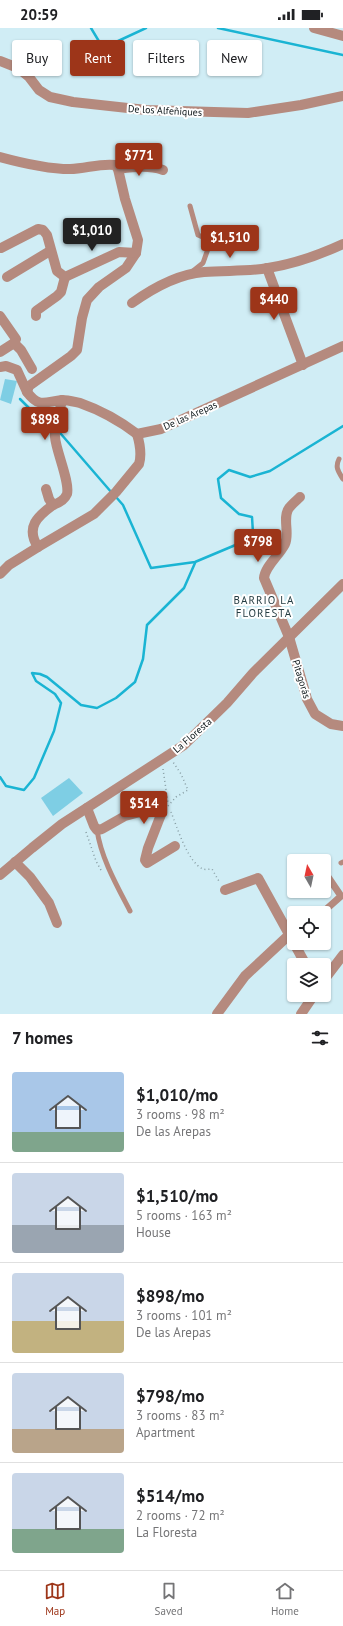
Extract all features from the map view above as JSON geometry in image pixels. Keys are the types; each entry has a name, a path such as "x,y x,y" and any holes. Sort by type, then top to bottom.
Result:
{"street":[{"path":"314,28 343,36"},
{"name":"De los Alfeñiques","path":"0,61 18,68 29,77 39,90 50,97 73,102 146,110 248,113 301,105 343,96"},
{"path":"0,157 57,168 71,169 108,164 115,165 118,169 124,199 138,240 136,253 126,268 98,287 87,300 82,318 77,350 29,386 27,392"},
{"path":"118,169 153,166 162,170"},
{"path":"1,248 38,229 43,230 47,235 50,251 57,271 65,277"},
{"path":"132,303 149,291 187,275 203,272 267,268 308,259 343,244"},
{"path":"7,276 50,251"},
{"path":"65,277 119,252 136,253"},
{"path":"267,268 303,365"},
{"path":"36,316 36,311 61,292 65,277"},
{"path":"0,316 16,339 14,343 0,352"},
{"path":"14,343 21,350 32,369"},
{"name":"De las Arepas","path":"137,434 161,429 343,346"},
{"path":"0,367 6,366 17,370 27,392 37,402 44,404 62,400 79,403 106,414 137,434 141,458 139,464 114,495 94,514 38,547 10,565 0,574"},
{"path":"38,547 33,540 32,533 35,521 53,505 63,500 67,494 55,437 56,423 62,400"},
{"path":"46,490 53,505"},
{"name":"Pitagorás","path":"300,497 289,508 287,514 288,537 277,557 267,568 264,578 289,637 307,699 316,714 331,724 343,726"},
{"name":"La Floresta","path":"0,875 62,824 184,745 227,703 253,673 343,584"},
{"path":"87,808 97,830 102,829 124,816 159,807 162,812 148,848 145,860 147,864 175,846"},
{"path":"15,862 30,877 49,903 56,923"},
{"path":"225,890 258,878 287,930"},
{"path":"330,906 341,896 331,881"},
{"path":"217,1014 245,976 287,940"},
{"path":"331,971 343,955"},
{"path":"301,1014 309,1002"}],"lane":[{"path":"187,275 203,263 209,246 207,239 198,236 190,206"},
{"path":"339,459 336,464 337,470 343,479"},
{"path":"97,830 98,839 104,856 130,911"}],"path":[{"path":"165,757 181,774 188,790 176,798 168,806 165,757"},
{"path":"171,812 189,855 198,866 204,870 212,869 225,890"},
{"path":"86,830 96,860 102,872"}],"shaded area":[{"path":"5,379 17,381 11,404 0,400"},
{"path":"69,778 83,793 53,816 41,798"}],"waterway":[{"path":"91,28 103,48 146,28"},
{"path":"218,28 343,55"},
{"path":"20,399 43,422 53,429"},
{"path":"116,497 123,505 151,568 195,562 245,541 253,533 252,517 239,514 221,498 218,479 229,470 250,477 270,471 343,426"},
{"path":"57,431 112,493"},
{"path":"0,777 6,786 24,790 34,778 54,731 61,703 55,694 36,681 32,673 47,677 81,705 97,708 116,698 135,682 143,659 147,625 184,588 195,563"}],"district":[{"name":"BARRIO LA FLORESTA","path":"264,606"}]}
